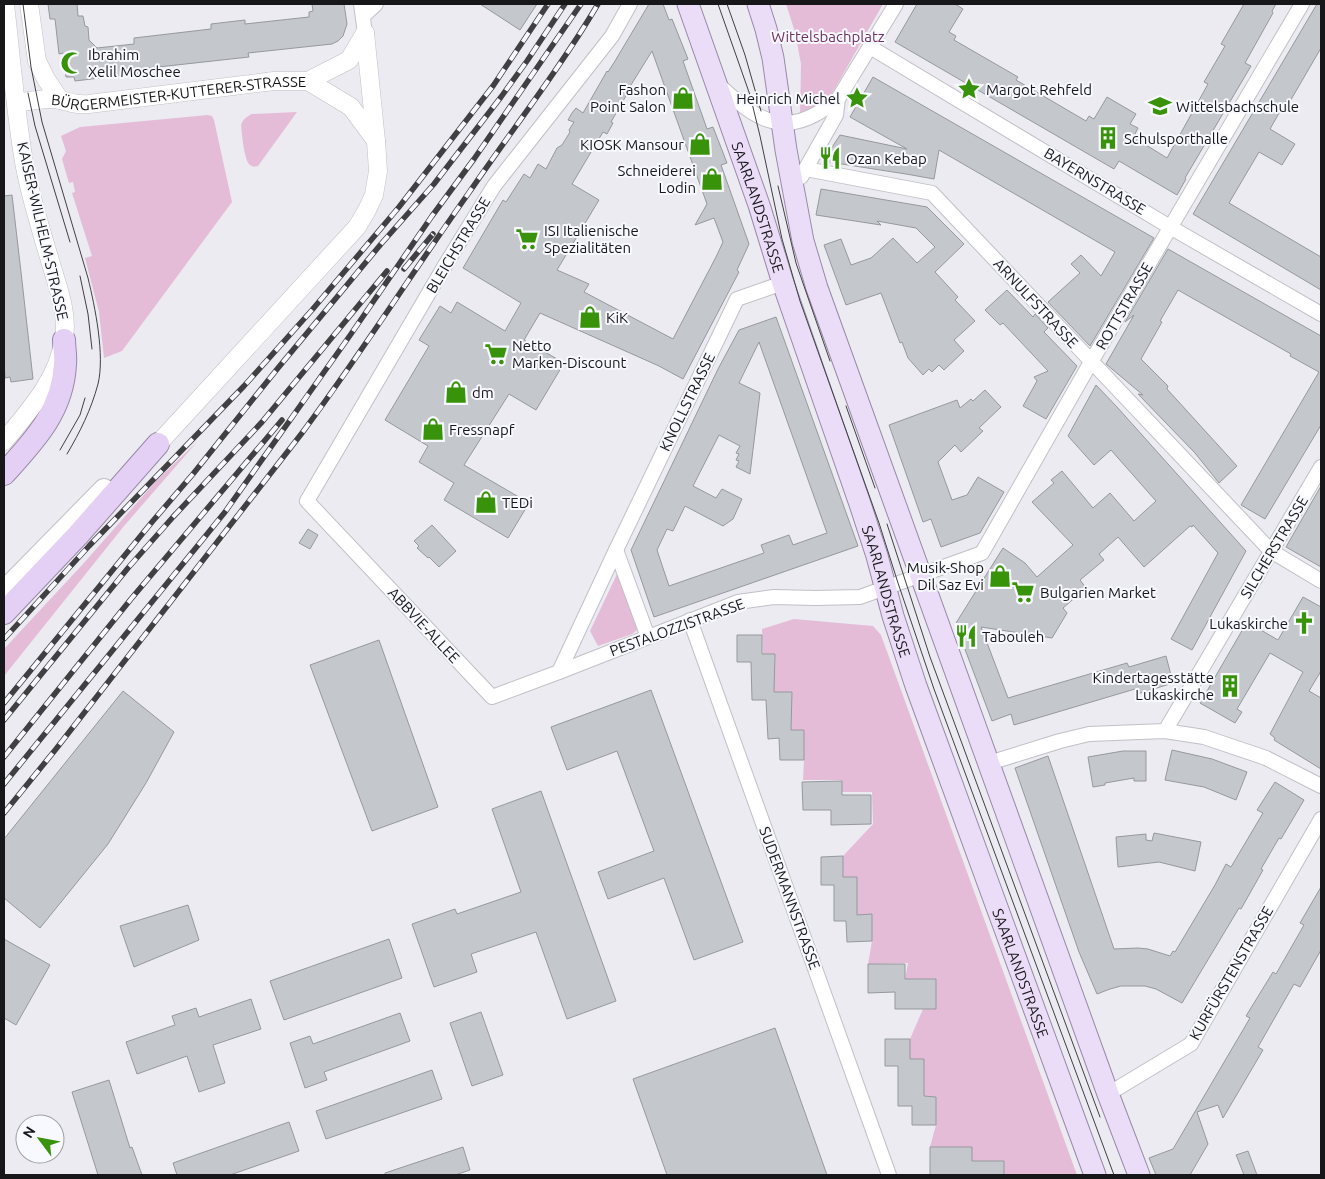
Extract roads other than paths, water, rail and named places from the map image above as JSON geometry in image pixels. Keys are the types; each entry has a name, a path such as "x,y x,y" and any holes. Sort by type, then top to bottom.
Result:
{"highway":[{"path":"4,474 21,456 53,413 60,396 63,381 65,363 64,340"},
{"path":"4,613 78,535 158,444"}],"main road":[{"name":"SAARLANDSTRASSE","path":"688,4 759,205 783,283 860,504 916,686 1095,1175"},
{"path":"758,4 773,58 803,241 817,288 1139,1175"},
{"path":"4,591 104,489"}],"street":[{"name":"KAISER-WILHELM-STRASSE","path":"4,441 29,412 58,363 65,329 62,302 32,200 10,103 6,4"},
{"path":"29,4 37,61 60,100"},
{"path":"104,489 158,444 357,227 368,210 374,195 378,171 363,18 376,4"},
{"path":"716,82 737,102 764,119 783,124 797,122 815,115 838,99 896,4"},
{"name":"ROTTSTRASSE","path":"886,587 982,553 1091,362 1302,4"},
{"name":"BLEICHSTRASSE","path":"307,501 444,267 494,186 612,36 629,5"},
{"name":"BÜRGERMEISTER-KUTTERER-STRASSE","path":"10,103 34,100 60,100 79,105 274,81 308,81 349,60 363,18"},
{"name":"BAYERNSTRASSE","path":"870,47 1170,227 1321,314"},
{"path":"308,81 351,107 376,141"},
{"path":"794,191 836,115 838,99"},
{"name":"ARNULFSTRASSE","path":"806,169 932,193 1271,551 1321,581"},
{"name":"KNOLLSTRASSE","path":"559,672 737,299 783,283"},
{"name":"SILCHERSTRASSE","path":"1165,731 1321,467"},
{"name":"ABBVIE-ALLEE","path":"307,501 492,697 559,672"},
{"path":"616,550 648,637"},
{"name":"PESTALOZZISTRASSE","path":"559,672 738,602 774,597 860,597 886,587"},
{"name":"SUDERMANNSTRASSE","path":"690,620 889,1175"},
{"path":"989,763 1089,734 1165,731 1204,738 1266,758 1321,786"},
{"name":"KURFÜRSTENSTRASSE","path":"1108,1094 1191,1044 1321,819"}],"tram line":[{"path":"23,4 31,67 42,122 88,278 100,345 100,372 95,394 85,420 67,454"},
{"path":"718,4 750,95 782,239 800,301 879,523 934,689 1114,1175"},
{"path":"727,4 745,55 761,111"},
{"path":"28,93 35,126 70,242"},
{"path":"778,186 796,263 830,361"},
{"path":"80,276 88,314 92,349"},
{"path":"60,450 80,415 85,398"},
{"path":"846,406 875,488"},
{"path":"887,524 930,657 1100,1117"}],"railway":[{"path":"4,639 89,546 244,386 312,310 399,207 493,86 548,4"},
{"path":"4,703 278,368 381,244 434,184 501,97 565,4"},
{"path":"4,784 225,512 581,4"},
{"path":"4,813 302,433 551,77 598,4"},
{"path":"404,269 433,234"},
{"path":"4,720 128,568 262,422 387,271"},
{"path":"4,757 131,599 282,420"}],"place":[{"name":"Ibrahim Xelil Moschee","path":"72,63"},
{"name":"Margot Rehfeld","path":"969,89"},
{"name":"Fashon Point Salon","path":"683,98"},
{"name":"Heinrich Michel","path":"857,98"},
{"name":"Wittelsbachschule","path":"1160,106"},
{"name":"Schulsporthalle","path":"1108,138"},
{"name":"KIOSK Mansour","path":"700,144"},
{"name":"Ozan Kebap","path":"830,158"},
{"name":"Schneiderei Lodin","path":"712,179"},
{"name":"ISI Italienische Spezialitäten","path":"527,239"},
{"name":"KiK","path":"590,317"},
{"name":"Netto Marken-Discount","path":"496,354"},
{"name":"dm","path":"456,392"},
{"name":"Fressnapf","path":"433,429"},
{"name":"TEDi","path":"486,502"},
{"name":"Musik-Shop Dil Saz Evi","path":"1000,576"},
{"name":"Bulgarien Market","path":"1023,592"},
{"name":"Lukaskirche","path":"1304,623"},
{"name":"Tabouleh","path":"966,636"},
{"name":"Kindertagesstätte Lukaskirche","path":"1230,686"}],"park label":[{"name":"Wittelsbachplatz","path":"828,36"}]}
